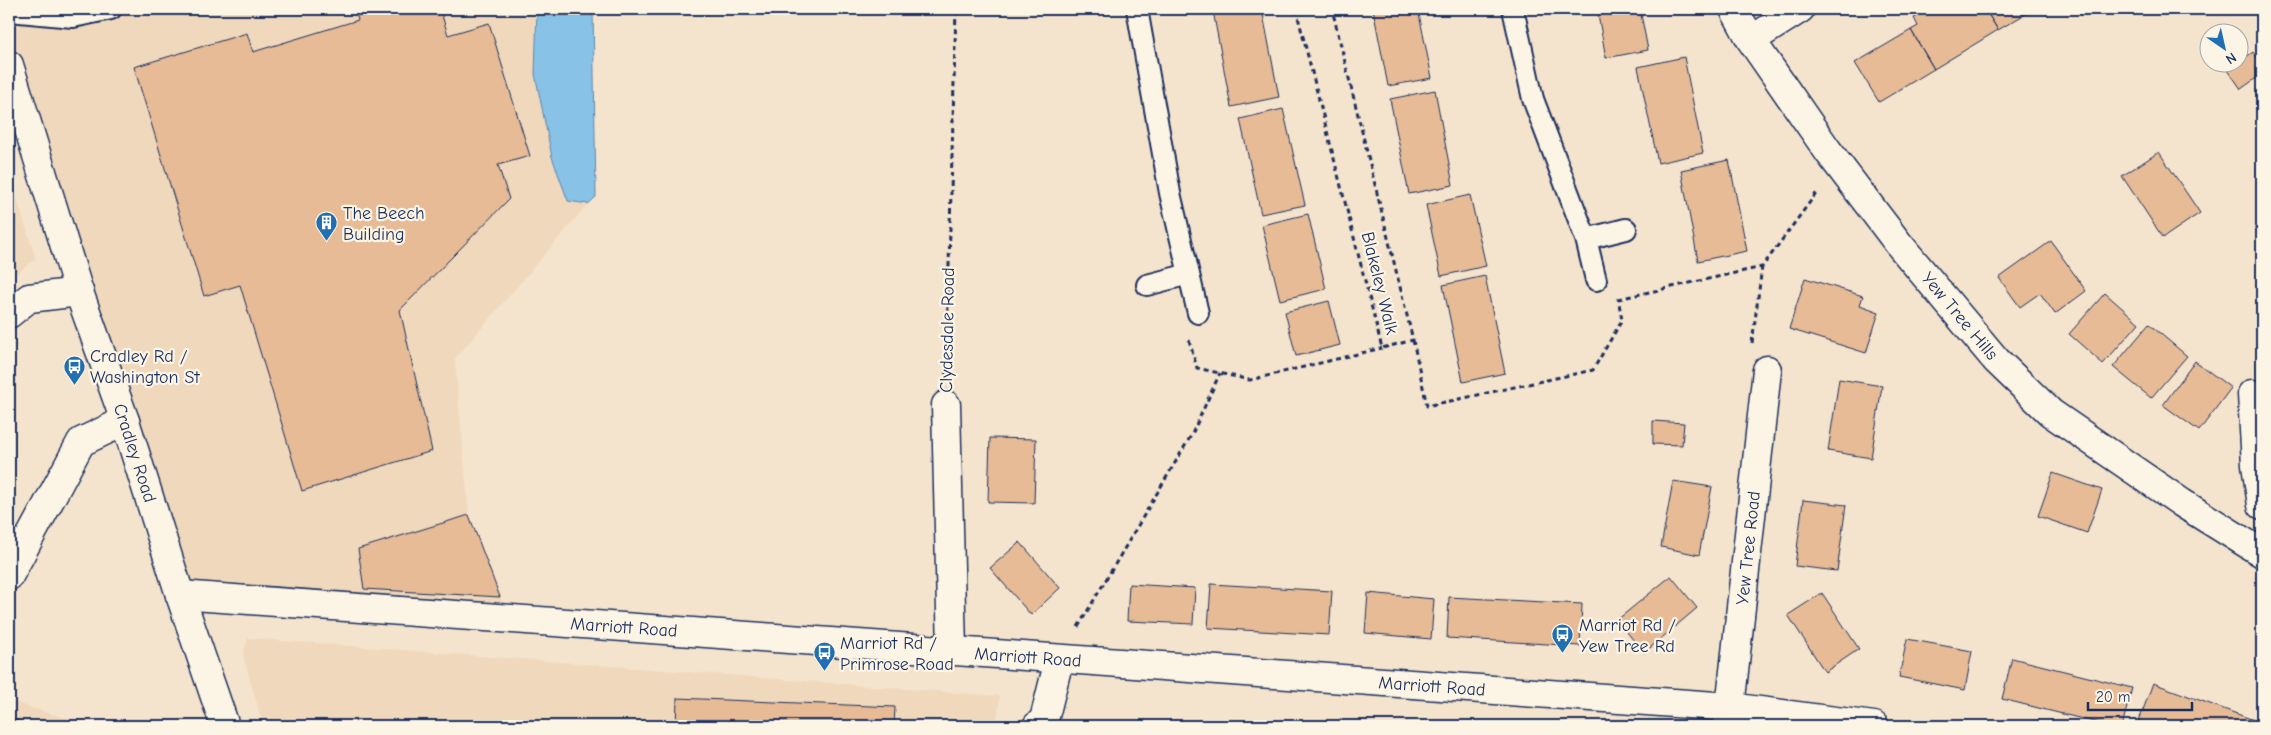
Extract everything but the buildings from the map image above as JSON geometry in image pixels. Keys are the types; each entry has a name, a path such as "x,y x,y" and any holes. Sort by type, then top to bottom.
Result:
{"street":[{"name":"Yew Tree Hills","path":"1734,9 1751,40 1838,163 1898,243 1996,360 2051,413 2182,503 2260,552 2262,519"},
{"path":"1751,40 1800,9"},
{"name":"Cradley Road","path":"9,65 79,292 125,420 220,722"},
{"path":"9,314 29,298 79,292"},
{"name":"Yew Tree Road","path":"1729,717 1768,370"},
{"path":"2252,394 2256,465 2262,505"},
{"name":"Clydesdale Road","path":"946,406 952,652"},
{"path":"9,576 17,541 82,442 125,420"},
{"name":"Marriott Road","path":"180,595 1059,660 1729,717 1874,726"},
{"path":"1037,726 1044,720 1059,660"}],"lane":[{"path":"9,10 73,17 112,9"},
{"path":"1137,9 1170,193 1198,313"},
{"path":"1513,9 1533,99 1586,239 1596,280"},
{"path":"1586,239 1626,229"},
{"path":"1147,285 1189,274"}],"path":[{"name":"Clydesdale Road","path":"946,406 956,9"},
{"name":"Blakeley Walk","path":"1296,9 1382,348 1413,340 1332,9"},
{"path":"1768,370 1750,358 1762,267 1838,163"},
{"path":"1618,299 1762,267"},
{"path":"1413,340 1427,406 1593,370 1622,320 1616,290"},
{"path":"1198,313 1183,321 1197,368 1250,380 1382,348"},
{"path":"1059,660 1192,434 1220,374"}],"shaded area":[{"path":"9,9 591,9 596,197 455,359 469,515 506,618 180,595 9,65"},
{"path":"9,174 36,259 9,279"},
{"path":"248,638 1000,696 996,726 263,726 243,655"},
{"path":"10,701 91,726 9,726"}],"water":[{"path":"537,9 593,9 596,197 588,204 568,201 552,157 535,74"}],"place":[{"name":"The Beech Building","path":"327,242"},
{"name":"Cradley Rd / Washington St","path":"74,385"},
{"name":"Marriot Rd / Yew Tree Rd","path":"1563,654"},
{"name":"Marriot Rd / Primrose Road","path":"824,672"}]}
